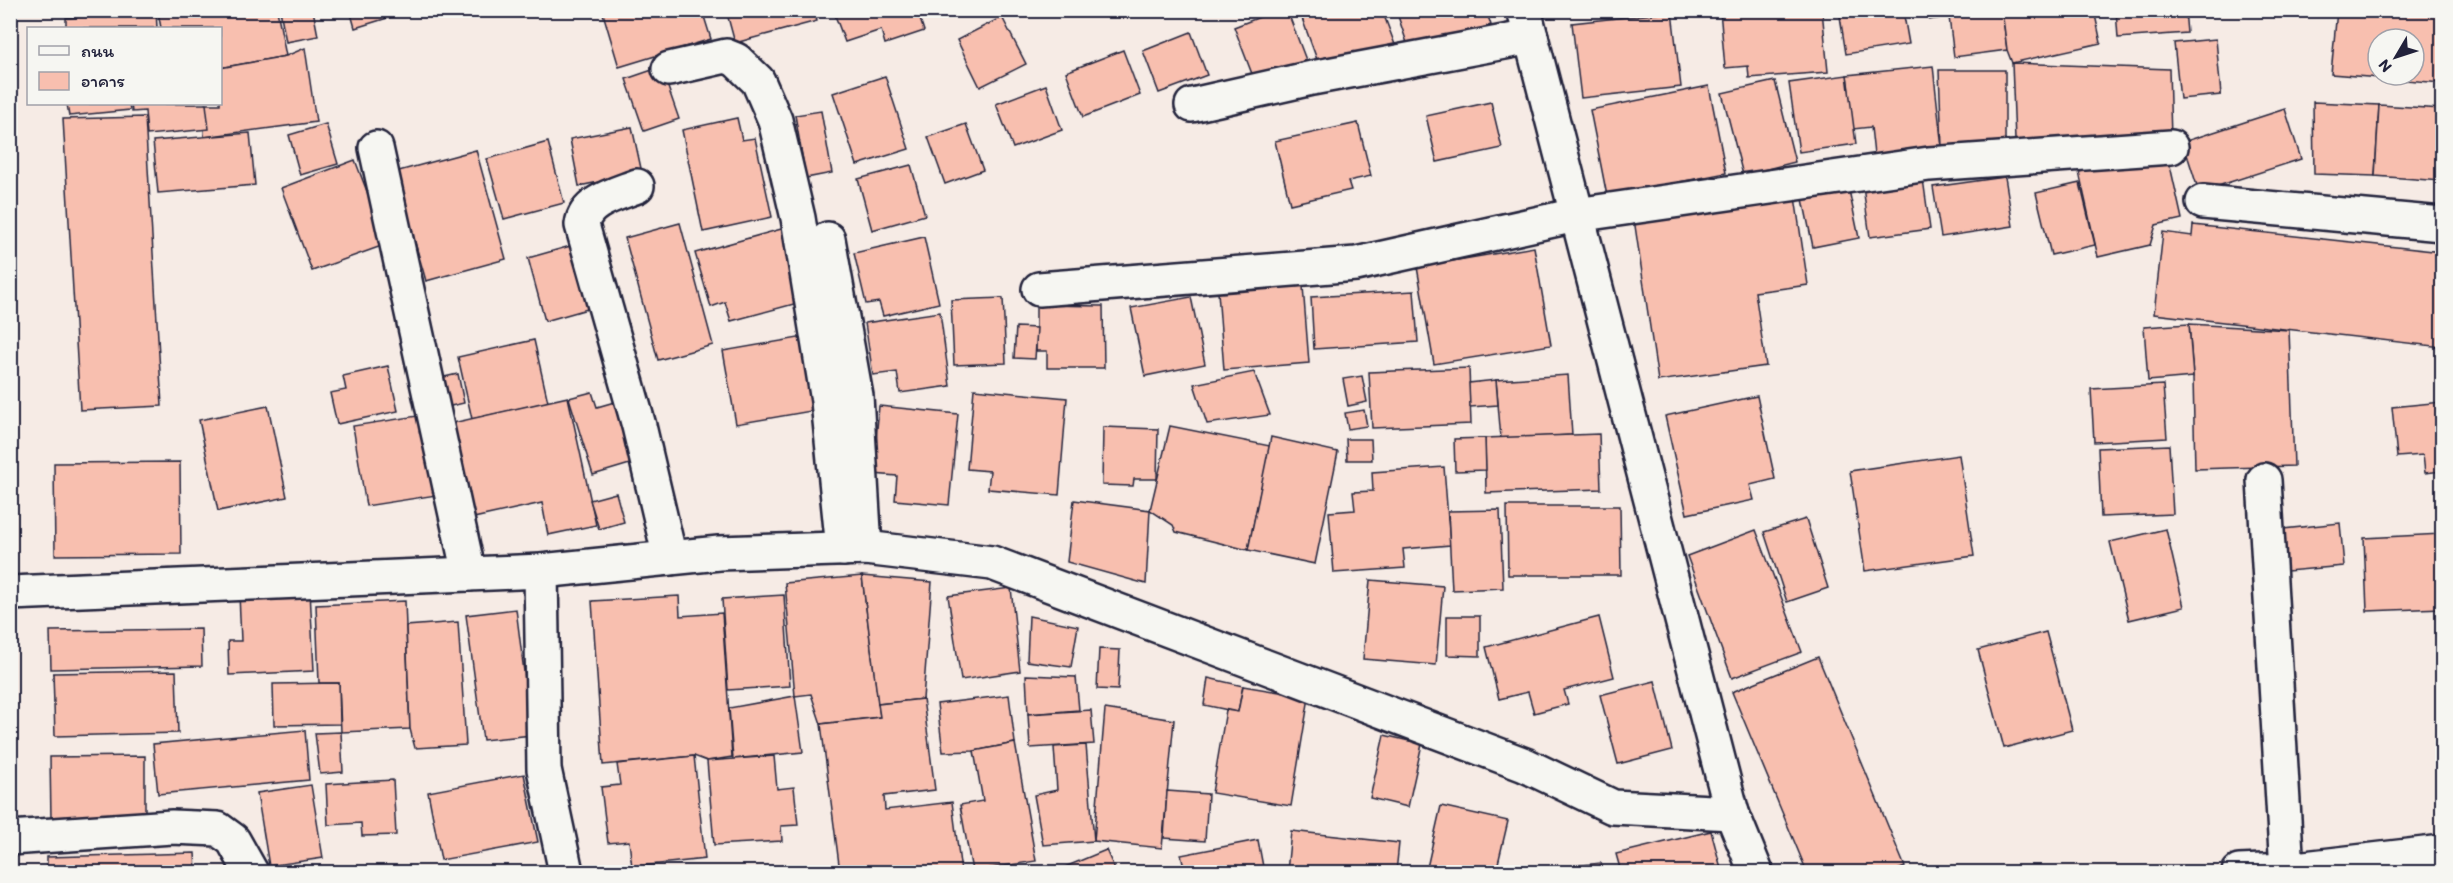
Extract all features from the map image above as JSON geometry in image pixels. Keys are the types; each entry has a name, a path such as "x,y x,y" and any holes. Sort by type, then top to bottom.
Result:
{"street":[{"path":"1192,105 1312,78 1527,24 1732,813 1756,873"},
{"path":"669,69 726,56 736,60 759,81 775,120 798,218 854,549"},
{"path":"1039,289 1356,264 1576,214 1929,164 2171,147"},
{"path":"376,148 469,574"},
{"path":"637,186 593,205 583,215 582,225 639,426 670,558"},
{"path":"2203,202 2442,224"},
{"path":"828,239 856,396 854,549"},
{"path":"2264,480 2287,870"},
{"path":"10,593 541,571 718,553 854,549 992,563 1525,765 1613,807 1732,813"},
{"path":"541,571 544,769 566,873"},
{"path":"10,838 172,827 218,829 233,840 250,873"},
{"path":"2239,873 2287,870 2442,852"}],"building":[{"path":"165,10 277,10 286,56 222,68 222,27 161,27 158,12"},
{"path":"280,10 313,10 318,36 286,42"},
{"path":"350,10 413,10 355,28"},
{"path":"602,10 702,10 711,39 619,67"},
{"path":"726,10 814,10 817,21 735,43"},
{"path":"833,10 917,10 924,31 885,44 881,30 845,42"},
{"path":"1278,10 1287,10 1306,60 1254,79 1234,27"},
{"path":"1299,10 1382,10 1397,50 1323,76"},
{"path":"1396,10 1486,10 1491,25 1410,52"},
{"path":"1720,10 1822,10 1828,72 1749,78 1748,66 1725,68"},
{"path":"1839,10 1903,10 1909,44 1846,54"},
{"path":"1928,10 2002,10 2007,50 1954,57 1949,17 1929,20"},
{"path":"2002,10 2094,10 2101,43 2012,63 2007,50"},
{"path":"2116,10 2185,10 2187,33 2118,38"},
{"path":"2337,10 2398,10 2442,14 2442,83 2426,82 2426,27 2366,27 2366,77 2331,74"},
{"path":"156,11 157,27 66,27 66,18"},
{"path":"1672,12 1681,87 1581,98 1572,23"},
{"path":"1002,17 1026,64 980,87 957,40"},
{"path":"1191,32 1207,75 1159,93 1143,51"},
{"path":"2216,39 2221,95 2180,99 2174,43"},
{"path":"305,48 316,122 204,137 205,105 222,105 222,68 286,56"},
{"path":"1123,50 1140,95 1083,117 1066,72"},
{"path":"2012,63 2169,69 2171,138 2015,140"},
{"path":"1933,66 1942,148 1874,155 1871,127 1853,129 1847,75"},
{"path":"661,67 679,119 644,131 626,79"},
{"path":"1939,70 2005,70 2005,147 1942,148"},
{"path":"1847,75 1856,144 1799,152 1789,83"},
{"path":"885,76 909,149 857,165 833,93"},
{"path":"1775,81 1795,162 1743,175 1722,93"},
{"path":"1046,85 1062,130 1013,148 996,104"},
{"path":"1709,86 1726,173 1607,196 1590,110"},
{"path":"1491,102 1502,148 1437,162 1426,116"},
{"path":"2313,102 2379,105 2375,176 2314,174"},
{"path":"67,105 129,105 130,110 69,116"},
{"path":"131,105 206,105 209,129 147,135 145,111 132,112"},
{"path":"2379,105 2442,109 2442,181 2375,176"},
{"path":"2285,109 2301,159 2199,192 2183,142"},
{"path":"821,111 832,173 806,178 795,115"},
{"path":"145,117 162,406 80,410 63,119"},
{"path":"737,118 742,140 755,138 772,217 703,232 682,130"},
{"path":"1358,123 1371,176 1348,181 1351,190 1290,204 1275,141"},
{"path":"326,124 338,164 300,175 289,135"},
{"path":"966,124 983,170 945,184 928,137"},
{"path":"632,127 642,173 579,186 570,139"},
{"path":"250,133 255,185 158,193 153,141"},
{"path":"548,142 564,203 504,219 487,159"},
{"path":"476,150 506,259 426,281 395,172"},
{"path":"2167,152 2182,219 2156,225 2150,245 2098,257 2079,172"},
{"path":"355,160 387,244 312,271 281,188"},
{"path":"911,165 925,215 872,230 858,179"},
{"path":"2005,177 2013,226 1941,237 1933,187"},
{"path":"1923,179 1930,229 1870,237 1863,187"},
{"path":"2080,183 2095,245 2051,255 2036,193"},
{"path":"1849,190 1859,238 1813,247 1803,199"},
{"path":"1795,197 1808,285 1755,292 1766,366 1658,381 1634,219"},
{"path":"680,223 713,345 658,360 625,238"},
{"path":"2193,225 2442,252 2442,347 2154,314 2163,232 2192,236"},
{"path":"785,228 805,301 731,321 725,302 711,307 695,253"},
{"path":"924,237 939,303 883,316 879,302 866,304 854,253"},
{"path":"581,243 598,306 545,321 528,258"},
{"path":"1534,247 1551,345 1434,364 1417,267"},
{"path":"1303,286 1309,363 1224,370 1218,292"},
{"path":"1414,291 1418,342 1314,349 1311,297"},
{"path":"1191,297 1205,364 1145,376 1131,308"},
{"path":"1003,298 1006,363 954,365 951,300"},
{"path":"1036,305 1103,306 1104,368 1047,368 1047,351 1036,351"},
{"path":"940,312 950,386 900,393 897,372 873,375 865,323"},
{"path":"2189,324 2289,330 2294,466 2195,469 2193,377"},
{"path":"2189,324 2193,377 2148,381 2144,327"},
{"path":"1016,327 1037,328 1035,359 1014,358"},
{"path":"804,337 817,410 736,424 723,351"},
{"path":"534,340 548,402 472,419 458,357"},
{"path":"388,366 398,411 337,424 330,393 346,390 343,376"},
{"path":"1469,368 1471,424 1372,428 1369,372"},
{"path":"1254,372 1270,415 1207,424 1194,384"},
{"path":"458,374 464,403 442,408 435,379"},
{"path":"1568,375 1572,435 1501,439 1496,380"},
{"path":"1362,376 1367,402 1348,406 1343,379"},
{"path":"1496,380 1498,405 1470,407 1469,383"},
{"path":"2163,385 2167,438 2094,442 2091,389"},
{"path":"974,389 1067,398 1059,495 988,489 990,471 967,469"},
{"path":"592,392 597,407 625,399 643,460 593,475 569,398"},
{"path":"1757,396 1775,479 1750,485 1754,500 1687,514 1665,416"},
{"path":"568,397 596,525 548,535 542,503 469,519 448,424"},
{"path":"2442,402 2442,471 2425,473 2423,455 2397,457 2392,407"},
{"path":"268,406 287,497 218,511 199,420"},
{"path":"879,406 958,414 949,505 895,500 897,476 873,474"},
{"path":"1364,410 1367,426 1348,429 1345,413"},
{"path":"430,414 443,494 366,506 353,426"},
{"path":"1170,426 1270,446 1248,550 1176,532 1173,525 1150,510"},
{"path":"1103,427 1158,429 1157,479 1134,479 1133,486 1102,485"},
{"path":"1599,434 1601,489 1486,493 1485,438"},
{"path":"1271,437 1338,452 1315,564 1248,550"},
{"path":"1485,438 1486,470 1455,471 1454,439"},
{"path":"1346,439 1371,439 1372,460 1347,460"},
{"path":"2169,445 2173,514 2101,517 2098,448"},
{"path":"1959,455 1974,556 1865,571 1850,471"},
{"path":"180,462 181,554 55,555 54,463"},
{"path":"1444,467 1450,545 1403,549 1405,568 1334,573 1329,512 1355,510 1353,492 1373,491 1372,472"},
{"path":"616,493 624,522 599,529 590,500"},
{"path":"1074,500 1150,510 1146,584 1067,562"},
{"path":"1507,506 1620,506 1621,575 1508,575"},
{"path":"1500,510 1503,588 1452,590 1448,511"},
{"path":"1806,519 1828,588 1787,602 1764,532"},
{"path":"2340,523 2344,566 2287,571 2283,529"},
{"path":"2166,529 2184,607 2129,620 2110,542"},
{"path":"1756,530 1802,652 1732,678 1687,556"},
{"path":"2442,534 2442,608 2367,611 2364,538"},
{"path":"862,576 880,717 821,724 811,694 795,696 785,583"},
{"path":"862,576 932,582 923,699 878,704"},
{"path":"1370,580 1443,586 1436,665 1363,659"},
{"path":"1011,588 1020,671 961,680 948,596"},
{"path":"310,591 314,671 229,675 228,641 241,641 239,594"},
{"path":"784,595 790,686 728,690 722,599"},
{"path":"679,596 680,616 722,613 732,757 707,761 694,756 603,765 592,601"},
{"path":"405,601 410,729 341,732 339,683 319,683 316,605"},
{"path":"516,609 532,735 483,740 466,615"},
{"path":"1029,616 1078,626 1071,667 1027,661"},
{"path":"1447,616 1480,616 1480,656 1447,655"},
{"path":"1599,617 1614,677 1564,690 1568,704 1534,713 1528,692 1499,699 1486,647"},
{"path":"458,622 466,745 415,748 410,729 406,626"},
{"path":"201,629 202,666 51,669 50,631"},
{"path":"2046,632 2072,730 2004,748 1978,650"},
{"path":"1099,649 1120,650 1118,690 1097,689"},
{"path":"1818,657 1905,867 1892,872 1807,872 1732,692"},
{"path":"176,671 178,733 55,736 53,673"},
{"path":"1026,675 1076,677 1079,710 1028,714"},
{"path":"1208,678 1243,686 1238,712 1204,705"},
{"path":"1655,681 1672,750 1618,764 1600,695"},
{"path":"339,683 340,724 274,725 273,684"},
{"path":"1243,686 1309,697 1291,806 1212,793 1226,710 1238,712"},
{"path":"1009,695 1015,743 974,751 943,752 937,704"},
{"path":"795,696 803,752 733,759 729,708"},
{"path":"923,699 935,790 884,796 885,810 952,802 961,872 840,872 821,724 880,717 878,704"},
{"path":"1105,709 1174,720 1162,848 1094,841"},
{"path":"1091,710 1094,744 1030,748 1028,714"},
{"path":"305,730 309,780 158,794 153,744"},
{"path":"341,732 343,772 320,774 315,733"},
{"path":"1384,735 1422,744 1408,807 1370,798"},
{"path":"1015,743 1036,861 972,871 960,805 983,801 974,751"},
{"path":"1086,745 1094,841 1043,845 1034,795 1057,790 1054,747"},
{"path":"145,756 145,819 51,820 50,757"},
{"path":"694,756 705,859 632,867 629,841 608,843 601,787 620,785 617,764"},
{"path":"774,756 777,789 794,787 798,825 781,826 782,841 714,845 707,761"},
{"path":"524,774 538,842 441,860 428,792"},
{"path":"393,780 396,835 362,836 361,823 328,825 326,784"},
{"path":"311,785 323,858 269,866 257,793"},
{"path":"1167,791 1208,794 1205,841 1164,838"},
{"path":"1441,806 1508,821 1496,872 1426,872"},
{"path":"1291,831 1399,843 1396,872 1287,872"},
{"path":"1711,831 1722,872 1621,872 1616,854"},
{"path":"1258,840 1264,872 1185,872 1181,855"},
{"path":"1106,850 1116,872 1053,872"},
{"path":"195,853 196,872 47,872 47,857"},
{"path":"1601,863 1602,872 1535,872 1535,870"},
{"path":"788,866 789,872 760,872"}]}
